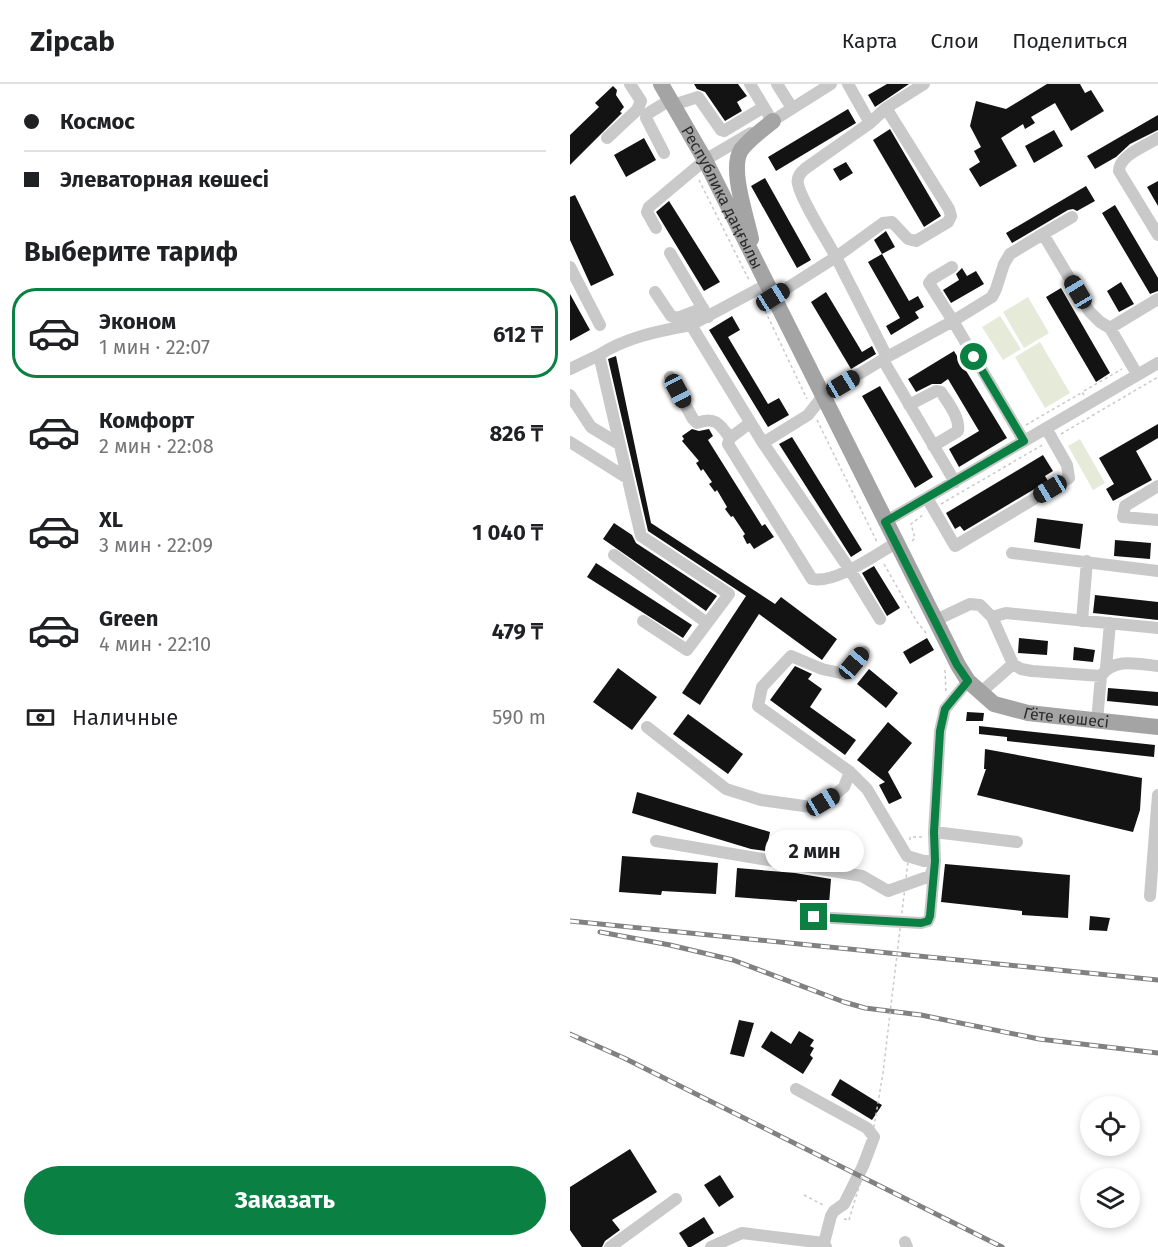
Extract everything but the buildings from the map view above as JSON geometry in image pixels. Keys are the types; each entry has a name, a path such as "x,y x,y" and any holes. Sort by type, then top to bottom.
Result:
{"main road":[{"name":"Республика даңғылы","path":"661,84 672,102 699,165 757,266 765,291 823,396 885,522 888,547 936,620 957,665 974,687"},
{"path":"757,266 738,177 738,165 743,148 769,114"},
{"name":"Гёте көшесі","path":"974,687 994,704 1028,713 1158,727"}],"street":[{"path":"607,138 638,110 641,100 630,84"},
{"path":"750,84 769,114"},
{"path":"777,84 792,108"},
{"path":"664,153 646,118 647,114 672,102 698,97 724,131 792,108 831,84"},
{"path":"848,84 870,123"},
{"path":"924,84 886,108 870,123 806,168 799,175 797,183 909,405 955,482"},
{"path":"655,292 671,316 677,318 705,312 765,291 836,257 883,223 892,222 908,239 916,241 948,222 951,216 949,209 886,108"},
{"path":"656,228 647,212 649,207 699,165 769,114"},
{"path":"1158,138 1122,160 1119,171 1158,235"},
{"path":"763,444 808,415 823,396 992,297 1010,254 1072,217"},
{"path":"1043,234 1089,311 1110,328 1137,374"},
{"path":"670,252 705,312"},
{"path":"570,267 600,325"},
{"path":"952,267 929,283 1024,441"},
{"path":"1110,328 1158,299"},
{"path":"570,369 612,346 654,332 691,326 705,312"},
{"path":"691,326 763,444 850,570 880,619"},
{"path":"599,355 641,536 729,594 687,650 644,621"},
{"path":"885,522 1137,374 1157,365"},
{"path":"670,377 693,419 697,423 705,420 719,422 730,438"},
{"path":"909,405 936,391 941,392 958,421 958,430 933,446"},
{"path":"570,395 591,427 619,444"},
{"path":"750,423 730,438 728,444 812,579 820,580 850,570 888,547"},
{"path":"927,498 955,546 1069,478 1067,465 1046,428"},
{"path":"570,442 627,478"},
{"path":"1158,486 1125,506 1124,517 1158,520"},
{"path":"1012,553 1158,571"},
{"path":"614,555 707,623"},
{"path":"1082,621 1088,561"},
{"path":"936,620 970,604 980,605 992,617 1013,664 1021,669 1104,672 1122,663 1158,666"},
{"path":"992,617 1006,613 1158,628"},
{"path":"1097,721 1110,623"},
{"path":"864,652 845,674 822,669 791,656 762,687 758,706 850,772 867,789 907,856 924,861 935,861"},
{"path":"814,917 921,923 928,921 935,861 930,834 940,731 945,709 974,687 1013,664"},
{"path":"647,727 726,789 761,800 811,807 844,787 850,772"},
{"path":"1150,896 1158,795"},
{"path":"930,834 1017,842"},
{"path":"656,841 862,876 888,891 930,876 935,861"},
{"path":"711,1247 742,1233 773,1242 825,1245 834,1211 844,1204 863,1166 874,1137 867,1128 796,1089"},
{"path":"610,1247 676,1199"}],"path":[{"path":"699,165 765,291 812,410 888,547"},
{"path":"1017,430 1082,393"},
{"path":"849,1220 870,1149 883,1073 910,837 930,834"},
{"path":"804,1195 834,1211"}],"green space":[{"path":"1028,297 1049,333 1024,348 1003,312"},
{"path":"1000,316 1021,349 1003,360 982,327"},
{"path":"1040,342 1070,393 1045,408 1015,357"},
{"path":"1080,439 1105,483 1093,490 1068,446"}],"railway":[{"path":"570,921 1158,980"},
{"path":"600,932 733,960 865,1008 921,1015 1039,1039 1158,1053"},
{"path":"570,1034 624,1058 1002,1247"}],"route":[{"path":"814,917 921,923 928,921 930,916 935,861 934,832 940,731 945,709 968,681 957,665 885,522 1024,441 974,357"}]}
